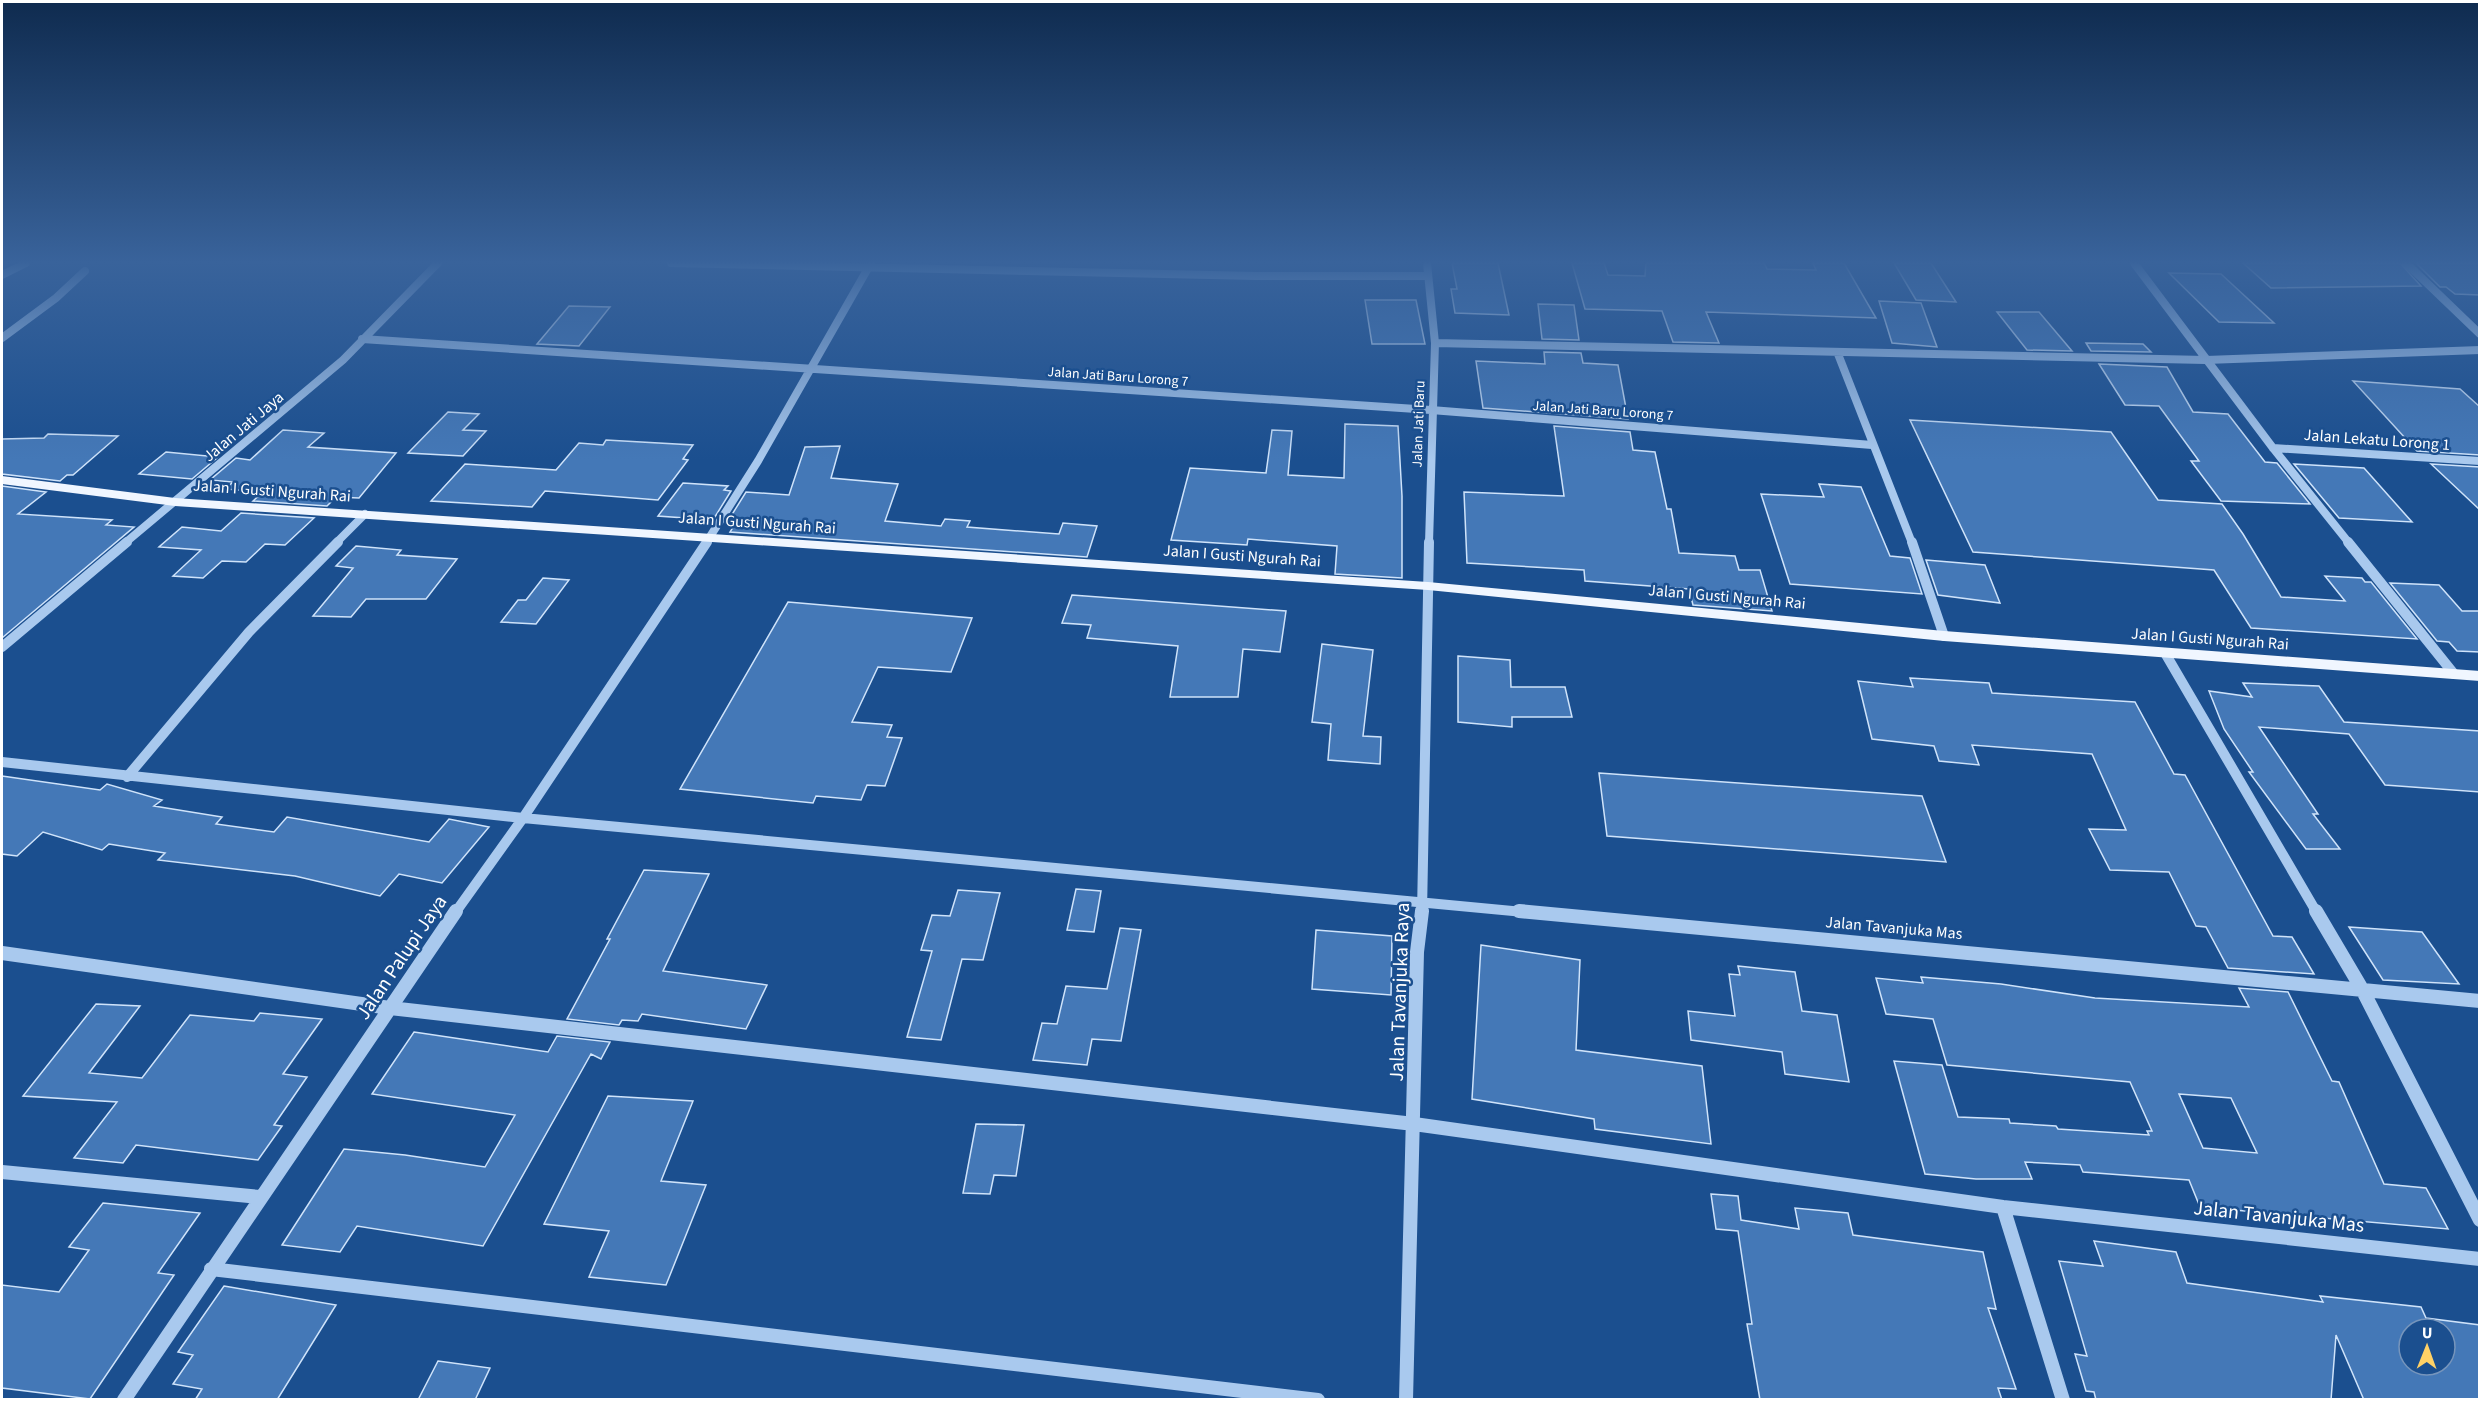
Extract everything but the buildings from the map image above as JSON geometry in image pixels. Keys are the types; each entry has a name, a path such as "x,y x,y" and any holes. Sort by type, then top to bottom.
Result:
{"main road":[{"name":"Jalan I Gusti Ngurah Rai","path":"2,480 175,502 711,536 1428,586 1944,636 2480,676"}],"street":[{"path":"2,338 15,328"},
{"name":"Jalan Jati Jaya","path":"2,647 273,422 343,360 373,328"},
{"name":"Jalan Palupi Jaya","path":"124,1400 419,962 523,818 711,536 812,368 833,328"},
{"name":"Jalan Jati Baru","path":"1428,586 1431,410 1435,343 1433,328"},
{"path":"2183,328 2273,448 2454,674"},
{"name":"Jalan Jati Baru Lorong 7","path":"362,339 1431,410 1872,445"},
{"path":"1435,343 1838,354 2206,360 2480,350"},
{"path":"1838,354 1872,445 1908,530 1944,636"},
{"name":"Jalan Lekatu Lorong 1","path":"2273,448 2480,461"},
{"path":"127,777 249,632 365,514"},
{"name":"Jalan Tavanjuka Raya","path":"1406,1400 1417,952 1422,901 1428,586"},
{"path":"2165,653 2362,989 2480,1220"},
{"name":"Jalan Tavanjuka Mas","path":"2,762 523,818 2480,1001"},
{"name":"Jalan Tavanjuka Mas","path":"2,953 390,1008 1414,1124 2003,1207 2480,1259"},
{"path":"2,1172 260,1197"},
{"path":"2003,1207 2062,1400"},
{"path":"211,1269 1318,1400"}]}
